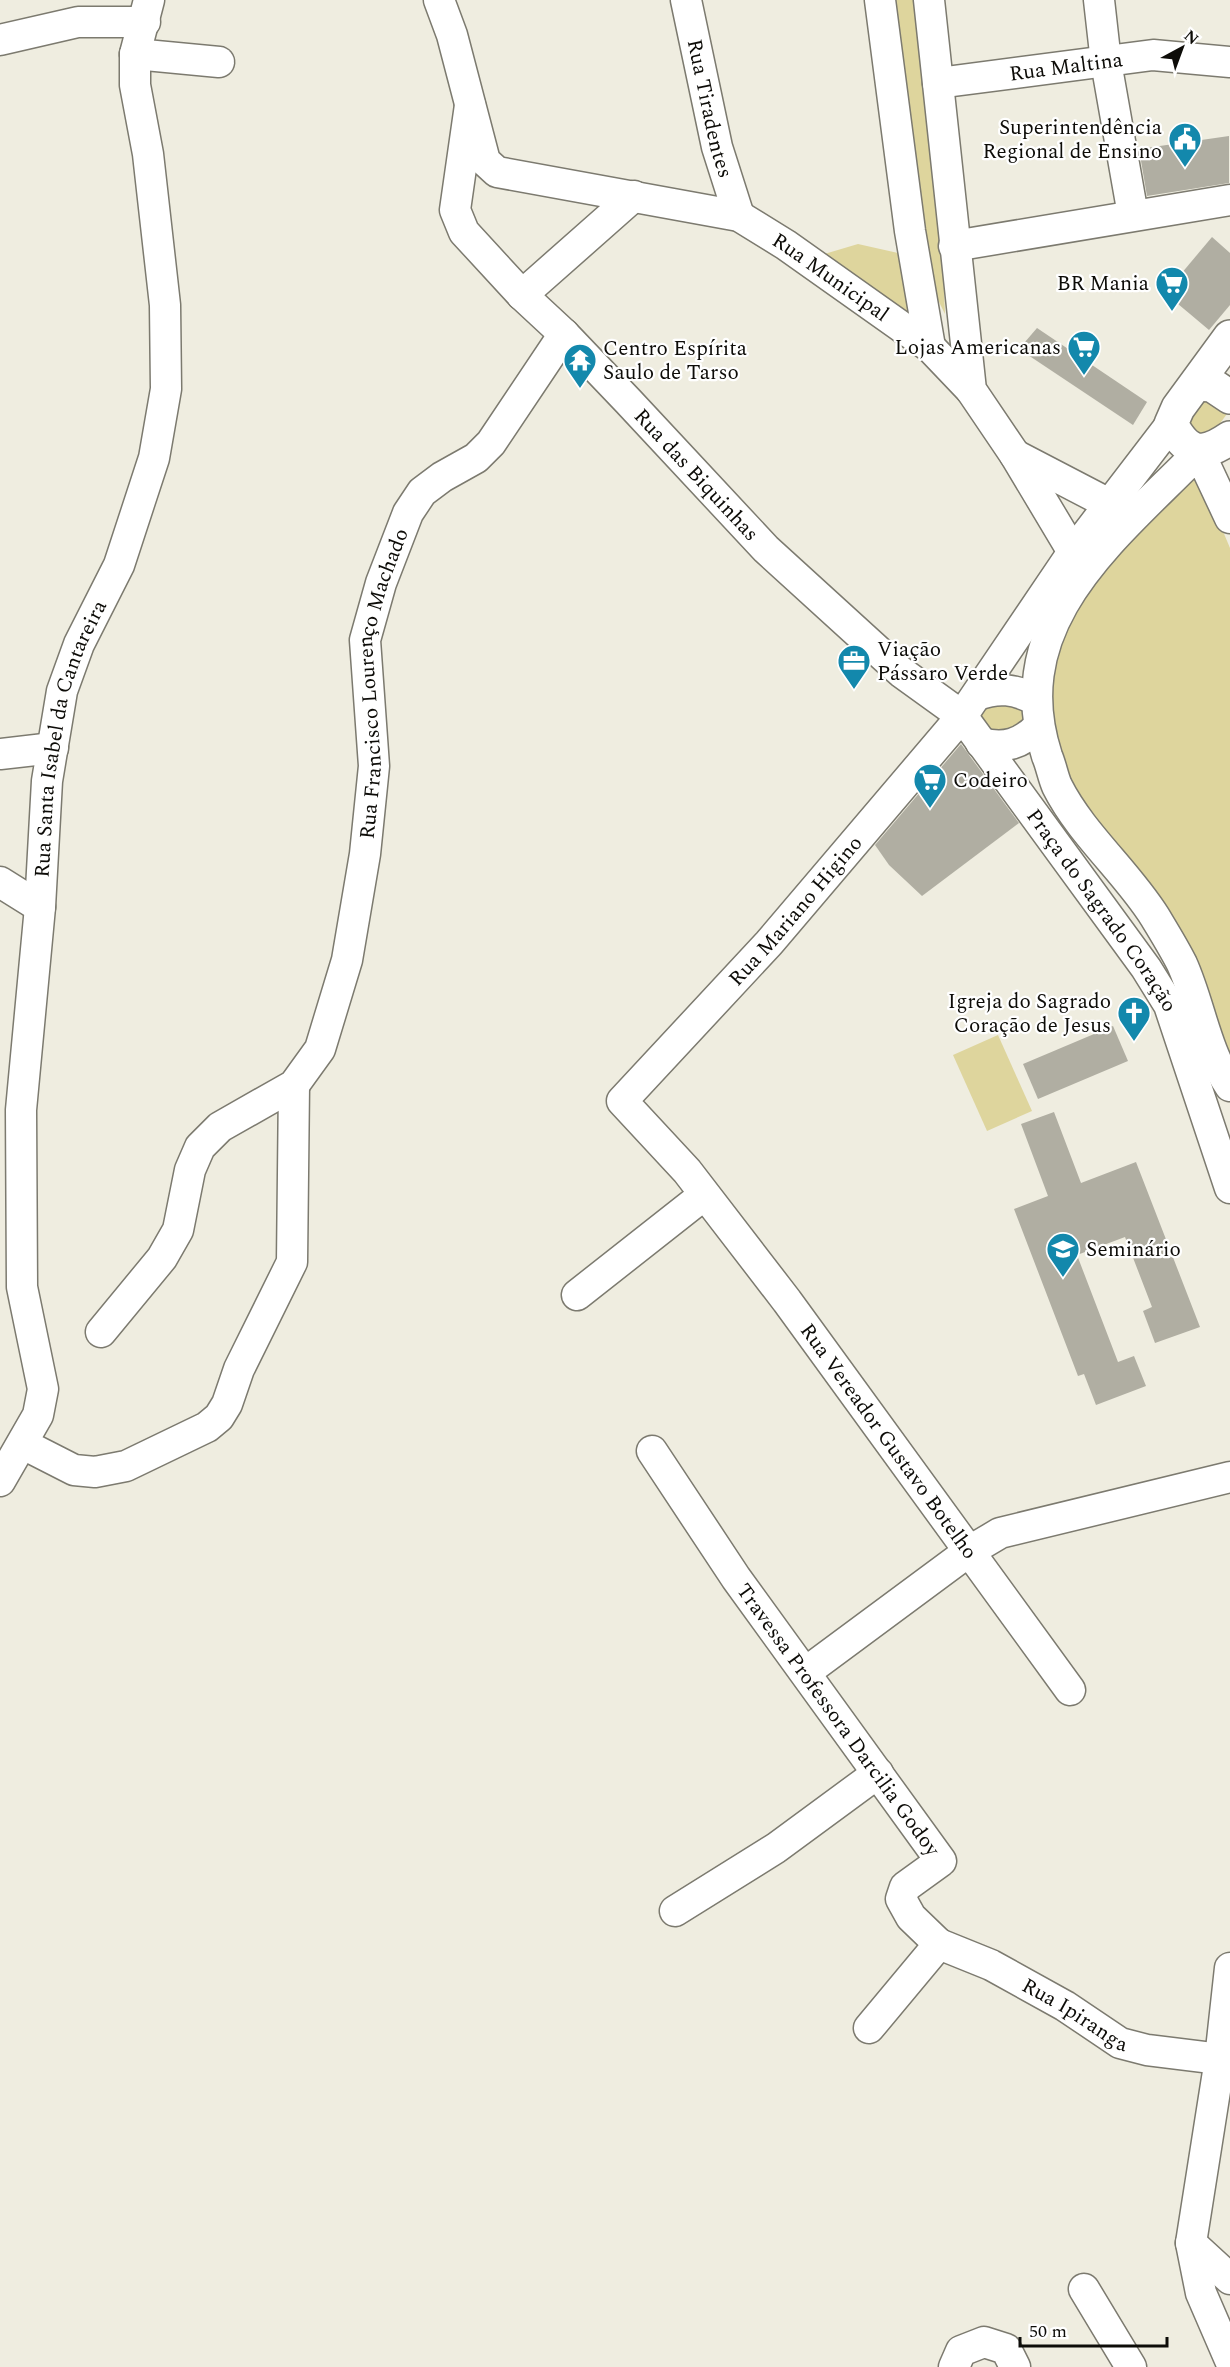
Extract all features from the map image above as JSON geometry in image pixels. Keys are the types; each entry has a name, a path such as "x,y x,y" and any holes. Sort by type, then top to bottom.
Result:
{"main road":[{"path":"1230,337 1178,408 1171,424 1187,446 1199,452 1214,449 1230,438"},
{"path":"1197,384 1212,385 1230,396"}],"street":[{"path":"439,0 452,35 485,161 494,170 739,216"},
{"name":"Rua Tiradentes","path":"686,0 717,147 739,216"},
{"path":"879,0 910,231 930,347"},
{"path":"929,0 971,390"},
{"path":"1099,0 1106,62 1133,215"},
{"path":"0,40 78,22 112,20 147,11"},
{"name":"Rua Santa Isabel da Cantareira","path":"0,1481 38,1415 43,1389 22,1287 21,1110 40,907 47,781 62,692 79,644 119,565 154,458 166,389 165,305 148,154 135,85 135,54 147,11"},
{"path":"135,54 219,62"},
{"name":"Rua Maltina","path":"938,83 1153,55 1230,62"},
{"name":"Rua das Biquinhas","path":"470,105 455,210 464,232 522,295 564,334 766,549 901,672 970,706"},
{"path":"522,295 634,196"},
{"path":"954,246 1230,200"},
{"name":"Rua Municipal","path":"739,216 786,245 930,347 971,390 1015,455 1073,552"},
{"name":"Rua Francisco Lourenço Machado","path":"101,1332 162,1258 178,1230 190,1170 200,1147 220,1128 294,1085 320,1049 348,960 365,854 374,766 365,640 381,583 408,513 422,492 442,477 476,458 491,443 564,334"},
{"path":"970,706 1073,552 1171,424"},
{"path":"1199,452 1230,518"},
{"name":"Praça do Sagrado Coração","path":"1199,452 1090,565 1059,609 1041,651 1037,714 1058,786 1106,856 1154,915 1182,964 1215,1059 1230,1086"},
{"path":"1015,455 1111,505"},
{"path":"970,706 1005,688 1037,714 1026,739 997,747 981,743"},
{"name":"Praça do Sagrado Coração","path":"970,706 981,743 1146,968 1169,1005 1223,1137 1230,1188"},
{"name":"Rua Mariano Higino","path":"622,1101 769,943 970,706"},
{"path":"0,754 53,748"},
{"path":"0,882 40,907"},
{"path":"23,1444 74,1470 95,1472 126,1466 207,1427 219,1417 227,1404 239,1369 292,1262 294,1085"},
{"name":"Rua Vereador Gustavo Botelho","path":"622,1101 687,1171 787,1301 1070,1690"},
{"path":"577,1295 704,1195"},
{"name":"Travessa Professora Darcilia Godoy","path":"652,1451 736,1578 941,1861 905,1887 901,1899 911,1917 939,1944"},
{"path":"806,1672 968,1552 1000,1533 1230,1477"},
{"path":"675,1911 776,1848 878,1773"},
{"path":"869,2028 939,1944"},
{"name":"Rua Ipiranga","path":"939,1944 990,1965 1065,2006 1120,2043 1147,2050 1222,2078"},
{"path":"1230,1968 1222,2078 1191,2243 1201,2293 1230,2360"},
{"path":"1191,2243 1230,2279"},
{"path":"1084,2289 1131,2367"},
{"path":"954,2367 961,2351 984,2342 1010,2358"}],"shaded area":[{"path":"893,0 921,0 938,153 945,314 929,282"},
{"path":"858,244 898,253 914,323 821,255"},
{"path":"1207,396 1229,411 1211,436 1197,441 1188,427 1191,413"},
{"path":"1196,467 1230,548 1230,1072 1064,785 1042,713 1050,659 1096,573"},
{"path":"980,697 1031,703 1032,725 1001,743 967,715"},
{"path":"998,1035 1032,1111 987,1131 953,1055"}],"building":[{"name":"Superintendência Regional de Ensino","path":"1229,136 1229,183 1147,196 1139,149"},
{"path":"1212,237 1230,253 1230,305 1209,330 1165,293"},
{"name":"Lojas Americanas","path":"1037,328 1147,402 1133,425 1019,349"},
{"path":"961,744 1019,823 922,896 889,865 875,845"},
{"path":"1113,1026 1128,1061 1038,1099 1023,1064"},
{"name":"Seminário","path":"1054,1112 1081,1183 1136,1162 1200,1327 1155,1343 1143,1311 1152,1307 1125,1237 1077,1255 1118,1362 1134,1356 1146,1386 1096,1405 1084,1374 1078,1376 1014,1209 1048,1196 1021,1124"}],"place":[{"name":"Superintendência Regional de Ensino","path":"1185,168"},
{"name":"BR Mania","path":"1172,312"},
{"name":"Lojas Americanas","path":"1084,376"},
{"name":"Centro Espírita Saulo de Tarso","path":"580,389"},
{"name":"Viação Pássaro Verde","path":"854,690"},
{"name":"Codeiro","path":"930,809"},
{"name":"Igreja do Sagrado Coração de Jesus","path":"1134,1042"},
{"name":"Seminário","path":"1063,1278"}]}
